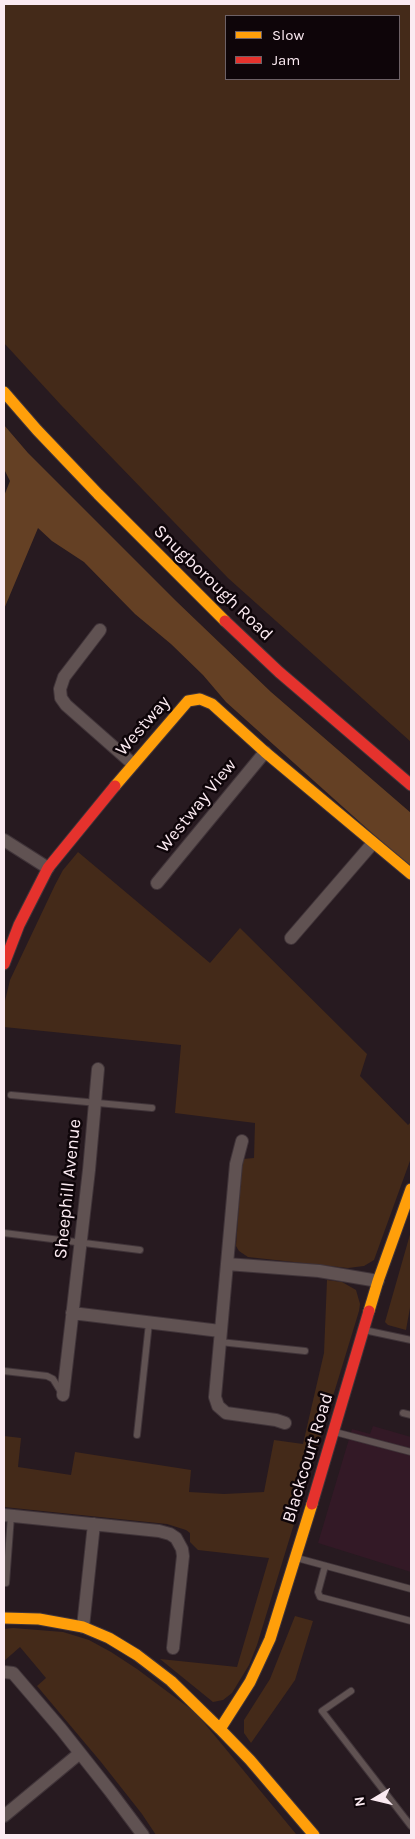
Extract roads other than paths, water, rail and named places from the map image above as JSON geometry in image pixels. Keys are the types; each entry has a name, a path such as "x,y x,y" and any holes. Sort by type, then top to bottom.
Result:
{"street":[{"name":"Snugborough Road","path":"4,392 98,494 224,620 279,672 411,785"},
{"path":"100,630 64,677 60,689 61,698 66,706 133,764"},
{"name":"Westway","path":"4,964 19,926 48,868 133,764 188,701 200,699 212,704 265,752 411,874"},
{"name":"Westway View","path":"157,883 265,752"},
{"path":"4,840 48,868"},
{"path":"291,938 373,843"},
{"name":"Sheephill Avenue","path":"64,1395 89,1170 98,1069"},
{"path":"242,1141 236,1164 215,1392 218,1406 226,1413 285,1423"},
{"name":"Blackcourt Road","path":"220,1728 250,1682 264,1654 335,1431 378,1281 411,1189"},
{"path":"227,1264 320,1271 378,1281"},
{"path":"72,1313 149,1322 220,1337"},
{"path":"8,1515 159,1530 170,1534 180,1543 183,1556 173,1648"},
{"path":"83,1627 94,1524"},
{"path":"4,1618 39,1619 83,1627 109,1638 143,1659 171,1681 220,1728 314,1835"},
{"path":"4,1672 13,1673 80,1753 143,1835"},
{"path":"4,1816 80,1753"}],"lane":[{"path":"11,1095 152,1108"},
{"path":"4,1233 140,1250"},
{"path":"137,1435 149,1322"},
{"path":"363,1330 411,1340"},
{"path":"220,1337 306,1351"},
{"path":"4,1370 47,1376 53,1379 64,1395"},
{"path":"403,1413 411,1415"},
{"path":"335,1431 411,1452"},
{"path":"6,1583 8,1515"},
{"path":"296,1558 411,1590"},
{"path":"325,1566 318,1592 320,1597 411,1621"},
{"path":"351,1691 322,1711 411,1826"}]}
